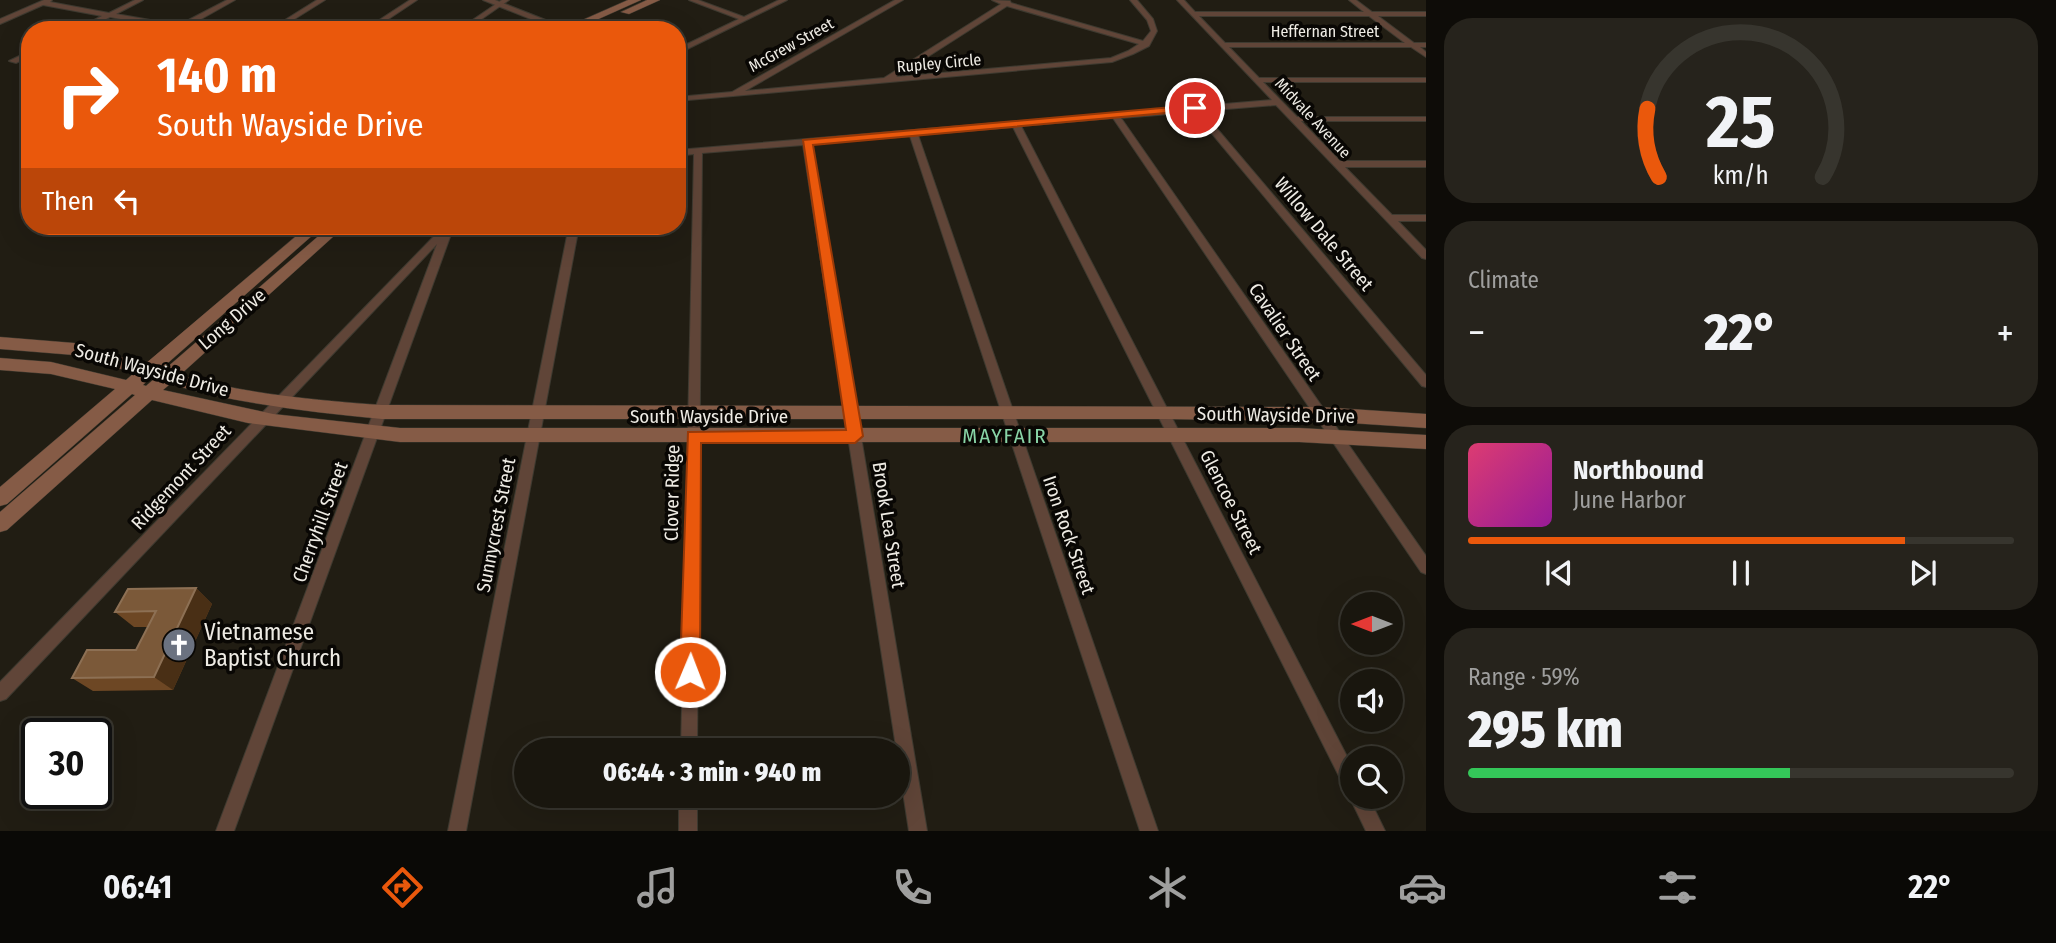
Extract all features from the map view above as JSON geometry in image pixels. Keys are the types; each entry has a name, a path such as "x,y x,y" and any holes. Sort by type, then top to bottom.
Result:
{"main road":[{"path":"602,21 636,0"},
{"path":"592,21 655,0"},
{"name":"Long Drive","path":"0,498 235,295 315,235"},
{"name":"Long Drive","path":"0,524 253,300 317,235"},
{"path":"235,295 253,300"},
{"name":"South Wayside Drive","path":"0,343 74,349 201,387 278,400 382,412 1161,412 1320,414 1426,421"},
{"name":"South Wayside Drive","path":"0,364 61,368 262,419 320,429 373,433 449,437 1335,435 1426,442"},
{"path":"17,484 37,491"}],"street":[{"path":"97,21 140,0"},
{"path":"192,21 232,0"},
{"path":"287,21 323,0"},
{"path":"381,21 414,0"},
{"path":"487,0 503,1 546,21"},
{"path":"692,0 744,19"},
{"path":"686,48 784,0"},
{"name":"McGrew Street","path":"731,95 900,0"},
{"path":"995,0 1146,44 1154,31 1150,19 1133,0"},
{"name":"Midvale Avenue","path":"1180,0 1426,256"},
{"path":"1352,0 1426,55"},
{"path":"0,22 46,1 141,21"},
{"path":"474,21 503,1"},
{"path":"885,82 1009,2"},
{"path":"1194,15 1426,15"},
{"name":"Rupley Circle","path":"686,98 1081,65 1133,54 1146,44"},
{"name":"Heffernan Street","path":"1224,45 1426,45"},
{"path":"13,61 21,57"},
{"path":"1259,80 1426,80"},
{"path":"686,153 1279,102"},
{"name":"Willow Dale Street","path":"1195,108 1426,383"},
{"name":"Cavalier Street","path":"1115,115 1426,568"},
{"path":"1295,119 1426,119"},
{"name":"Glencoe Street","path":"1016,124 1340,761"},
{"name":"Iron Rock Street","path":"913,133 1149,831"},
{"name":"Brook Lea Street","path":"807,142 918,831"},
{"name":"Clover Ridge","path":"689,738 698,152"},
{"path":"1336,164 1426,164"},
{"path":"1389,218 1426,218"},
{"name":"Ridgemont Street","path":"0,693 278,400 440,235"},
{"name":"Cherryhill Street","path":"225,831 446,235"},
{"name":"Sunnycrest Street","path":"457,831 572,235"},
{"path":"688,808 688,831"},
{"path":"1365,809 1376,831"}],"building":[{"path":"196,588 154,677 72,678 87,650 136,650 156,611 115,612 128,589"}],"place":[{"name":"Vietnamese Baptist Church","path":"179,645"}],"district":[{"name":"MAYFAIR","path":"1005,436"}],"route":[{"path":"690,672 693,437 855,436 807,142 1195,108"}]}
